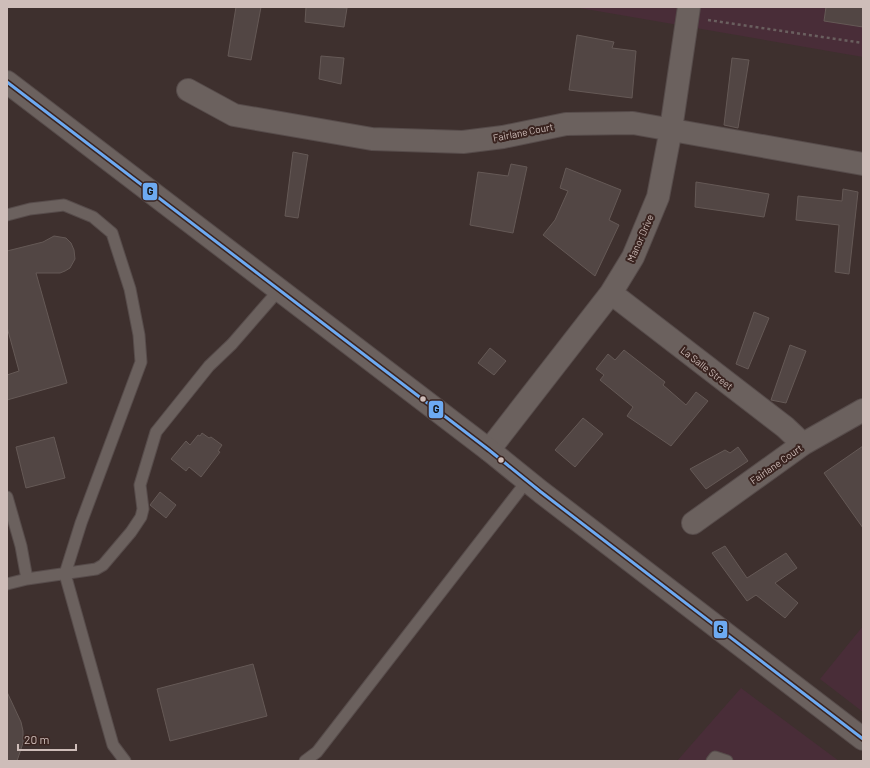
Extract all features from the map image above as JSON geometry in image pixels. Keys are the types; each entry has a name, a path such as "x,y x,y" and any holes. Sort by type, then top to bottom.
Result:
{"street":[{"name":"Manor Drive","path":"489,450 611,293 633,257 658,197 671,129 688,12"},
{"path":"7,82 489,450 527,481 863,739"},
{"name":"Fairlane Court","path":"188,90 234,115 372,138 463,142 503,137 566,124 633,123 863,164"},
{"name":"La Salle Street","path":"611,293 785,427 803,444"},
{"name":"Fairlane Court","path":"693,523 803,444 863,410"}],"lane":[{"path":"7,216 30,209 64,206 93,217 112,234 130,289 139,335 141,362 81,523 65,574 113,745 125,761"},
{"path":"7,584 27,579 96,570 103,565 131,532 141,517 143,509 140,485 156,432 209,366 232,344 279,290"},
{"path":"305,761 317,752 527,481"},
{"path":"7,497 21,546 27,579"},
{"path":"712,761 715,757 727,761"}],"path":[{"path":"688,12 863,43"}],"shaded area":[{"path":"574,7 863,7 863,57"},
{"path":"863,626 863,712 820,679"},
{"path":"741,688 839,761 677,761"}],"building":[{"path":"236,7 261,7 251,60 228,56"},
{"path":"306,7 347,8 344,27 305,22"},
{"path":"826,7 863,7 863,27 824,21"},
{"path":"577,35 614,42 612,48 636,51 632,98 569,90"},
{"path":"321,56 344,58 341,84 319,79"},
{"path":"732,58 749,60 738,128 724,125"},
{"path":"293,152 308,155 298,218 285,216"},
{"path":"511,164 527,167 513,233 470,225 478,172 508,176"},
{"path":"566,168 621,190 609,220 619,225 595,276 543,235 555,220 568,191 560,188"},
{"path":"696,182 769,194 764,217 695,207"},
{"path":"843,189 858,192 849,274 835,272 839,225 796,220 798,196 842,201"},
{"path":"54,236 66,238 71,243 74,250 75,259 70,268 60,273 36,273 67,383 7,400 7,375 19,371 7,327 7,251 43,242"},
{"path":"754,312 769,318 748,369 736,364"},
{"path":"790,345 806,351 786,403 771,400"},
{"path":"490,348 506,361 494,375 478,363"},
{"path":"624,350 665,382 663,385 686,405 696,392 708,401 671,446 627,416 633,407 600,380 604,375 596,369 608,354 615,360"},
{"path":"583,418 603,434 575,467 555,450"},
{"path":"202,433 209,438 211,437 222,445 218,451 220,452 201,477 189,467 186,471 171,459 186,441 190,445 198,435 200,436"},
{"path":"54,437 65,478 26,488 16,447"},
{"path":"863,446 863,528 824,473"},
{"path":"738,447 748,461 706,489 690,469 725,450 730,453"},
{"path":"160,492 176,505 166,518 150,505"},
{"path":"725,546 747,578 786,553 797,568 775,583 798,603 785,618 756,595 747,601 712,553"},
{"path":"253,664 267,716 170,741 157,689"},
{"path":"7,692 21,722 23,731 23,743 17,761 7,761"}],"transit line":[{"name":"G","path":"7,82 489,450 541,492 863,739"}]}
